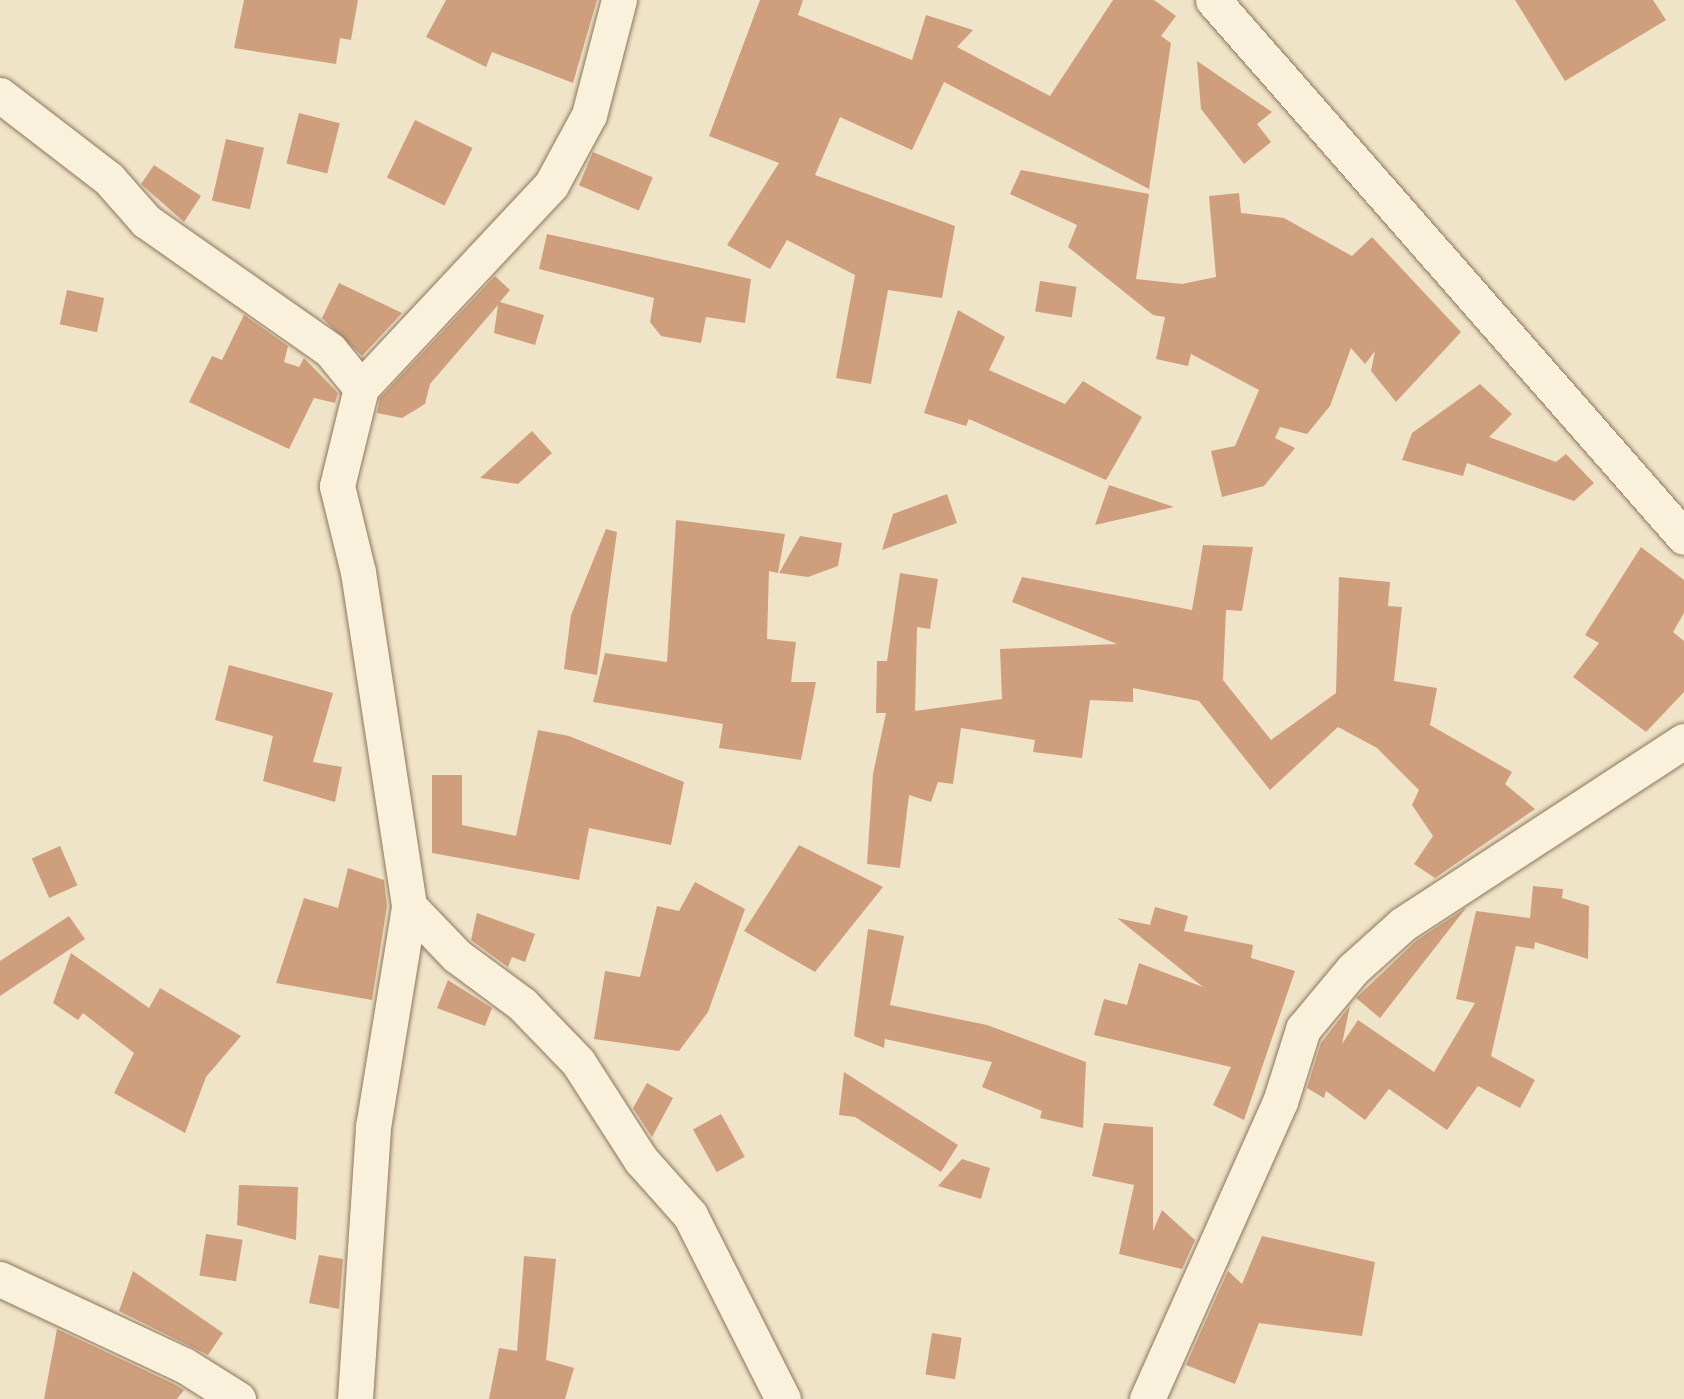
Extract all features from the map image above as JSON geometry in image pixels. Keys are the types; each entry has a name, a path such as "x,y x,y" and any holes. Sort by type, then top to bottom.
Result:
{"street":[{"path":"355,1399 372,1127 409,906 358,572 337,486 360,388 551,185 590,115 620,0"},
{"path":"1212,0 1684,538"},
{"path":"0,95 110,179 146,220 330,350 360,388"},
{"path":"1148,1399 1280,1102 1303,1029 1353,969 1404,924 1684,740"},
{"path":"409,906 457,956 522,1004 578,1062 641,1160 690,1216 782,1399"},
{"path":"0,1280 184,1365 238,1399"}],"building":[{"path":"244,0 358,0 351,40 340,38 336,64 234,48"},
{"path":"446,0 597,0 573,83 492,52 486,67 426,37"},
{"path":"760,0 803,0 798,15 912,60 926,15 973,30 957,47 1050,96 1113,0 1154,0 1176,16 1161,36 1171,43 1149,189 944,82 912,150 840,117 815,175 955,226 942,298 888,290 871,384 836,378 855,275 787,240 770,269 727,245 779,163 709,136"},
{"path":"1515,0 1653,0 1666,20 1565,81"},
{"path":"1197,61 1272,112 1257,124 1271,142 1244,164 1201,109"},
{"path":"299,113 340,123 327,174 286,163"},
{"path":"415,120 473,148 444,206 387,178"},
{"path":"226,139 264,148 250,209 212,200"},
{"path":"593,152 653,177 639,211 579,185"},
{"path":"154,165 201,196 184,222 141,184"},
{"path":"1021,170 1149,194 1136,279 1182,284 1216,277 1209,196 1239,193 1241,213 1284,218 1352,256 1372,237 1461,332 1396,402 1371,371 1375,351 1365,364 1351,348 1330,406 1307,434 1280,427 1275,438 1295,448 1264,486 1222,497 1211,451 1235,446 1259,390 1191,354 1188,366 1156,359 1165,317 1153,315 1068,247 1077,225 1010,194"},
{"path":"547,234 751,279 745,323 706,317 701,343 661,336 650,322 654,298 539,269"},
{"path":"495,276 510,290 500,302 544,315 535,345 494,333 498,305 430,384 425,404 402,418 377,413 380,398"},
{"path":"1040,281 1077,287 1072,317 1035,312"},
{"path":"339,283 402,313 362,356 322,318"},
{"path":"67,290 104,298 97,332 60,324"},
{"path":"958,310 1005,337 989,370 1065,404 1083,381 1142,417 1106,480 969,419 966,426 924,413"},
{"path":"244,315 288,346 284,362 299,367 304,358 338,393 335,403 314,398 289,449 189,402 212,356 222,360"},
{"path":"1480,384 1512,414 1489,437 1556,462 1566,454 1594,483 1574,501 1467,463 1463,476 1402,460 1412,433"},
{"path":"532,431 552,453 518,484 480,478"},
{"path":"1109,485 1174,507 1095,525"},
{"path":"947,494 957,523 882,550 893,514"},
{"path":"676,520 785,534 778,573 769,571 767,639 796,642 791,682 816,682 801,760 719,748 723,724 593,702 605,653 667,662"},
{"path":"606,529 617,532 597,675 564,669 571,615"},
{"path":"800,536 842,543 838,566 808,577 779,573"},
{"path":"1203,545 1253,547 1242,611 1226,610 1223,680 1271,740 1336,693 1339,577 1390,582 1388,606 1402,607 1394,681 1437,688 1430,725 1512,772 1505,784 1535,809 1435,878 1414,864 1433,836 1412,805 1419,790 1377,748 1338,727 1270,790 1199,701 1133,688 1133,702 1090,700 1082,758 1033,752 1035,740 961,728 953,784 938,782 931,802 909,795 900,868 867,864 873,774 886,713 876,713 877,661 887,661 900,573 938,579 930,629 917,627 915,711 1002,699 1000,649 1117,644 1012,602 1022,577 1192,610"},
{"path":"1641,547 1684,580 1684,613 1673,632 1684,641 1684,692 1646,732 1573,677 1599,643 1585,635"},
{"path":"229,665 333,693 313,762 342,767 335,802 263,781 273,736 215,720"},
{"path":"538,730 569,736 684,782 671,845 589,828 579,880 432,853 432,775 462,775 462,825 516,836"},
{"path":"799,845 883,887 815,972 744,931"},
{"path":"60,846 77,885 49,898 32,859"},
{"path":"348,868 384,880 387,906 372,1000 276,983 304,898 338,908"},
{"path":"695,882 745,909 708,1012 679,1051 594,1039 605,971 640,977 657,906 679,911"},
{"path":"1533,886 1563,889 1562,898 1589,906 1588,959 1535,942 1534,949 1516,946 1491,1056 1535,1080 1520,1108 1478,1086 1447,1130 1389,1089 1365,1120 1326,1091 1324,1098 1307,1088 1321,1043 1350,1006 1342,1044 1358,1020 1434,1072 1475,1003 1456,999 1476,911 1530,918"},
{"path":"1155,907 1188,916 1184,931 1253,945 1251,958 1295,971 1244,1120 1213,1105 1231,1067 1094,1035 1104,999 1127,1005 1139,963 1203,987 1117,918 1150,925"},
{"path":"1466,908 1380,1018 1356,998 1416,941"},
{"path":"477,913 535,934 525,962 512,957 508,967 471,940"},
{"path":"69,916 85,939 0,996 0,961"},
{"path":"868,929 904,936 890,1005 987,1025 1086,1062 1083,1128 1040,1118 1042,1111 982,1087 992,1062 885,1039 884,1048 854,1036"},
{"path":"71,953 149,1008 160,988 241,1036 206,1077 185,1133 114,1093 134,1053 83,1013 78,1020 53,1003"},
{"path":"448,980 492,1008 485,1026 437,1008"},
{"path":"844,1072 958,1145 941,1172 855,1117 839,1115"},
{"path":"647,1083 673,1098 652,1137 633,1108"},
{"path":"721,1114 745,1157 717,1172 693,1130"},
{"path":"1104,1123 1153,1127 1153,1231 1162,1210 1195,1240 1182,1269 1119,1254 1134,1185 1092,1176"},
{"path":"962,1159 990,1168 981,1199 938,1186"},
{"path":"239,1185 298,1187 296,1240 237,1225"},
{"path":"206,1234 243,1240 236,1281 199,1275"},
{"path":"1262,1236 1375,1262 1362,1336 1259,1323 1235,1384 1186,1365 1228,1271 1242,1284"},
{"path":"319,1255 343,1259 339,1309 309,1303"},
{"path":"524,1256 556,1259 546,1360 574,1368 565,1399 489,1399 499,1348 517,1351"},
{"path":"133,1271 223,1333 208,1355 119,1311"},
{"path":"57,1329 184,1390 177,1399 44,1399"},
{"path":"932,1333 962,1338 955,1379 925,1374"}]}
